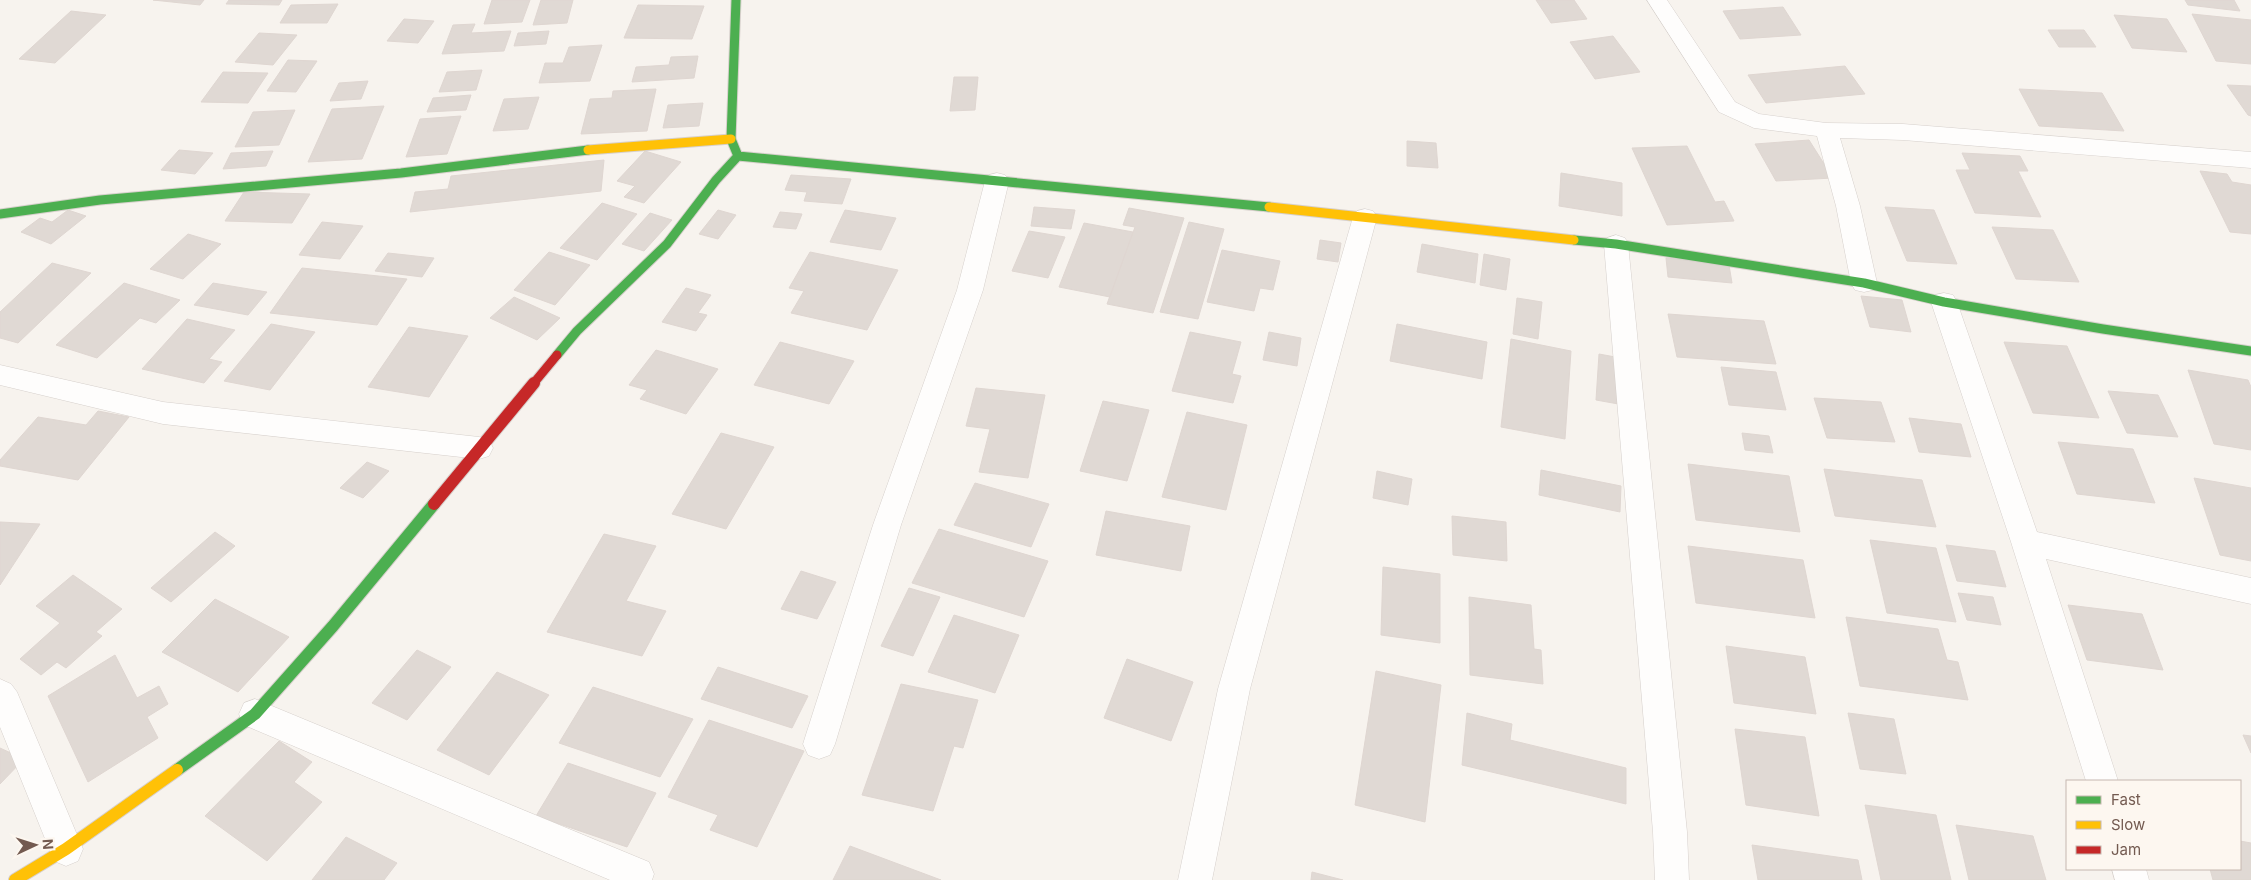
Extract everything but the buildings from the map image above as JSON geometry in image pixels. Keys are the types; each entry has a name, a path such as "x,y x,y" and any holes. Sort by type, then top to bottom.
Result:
{"street":[{"path":"736,0 731,139 738,156"},
{"path":"1657,0 1727,107 1754,121 1826,130 1903,132 2251,160"},
{"path":"1826,130 1835,155 1855,229 1864,283"},
{"path":"0,214 98,199 401,172 632,146 731,139"},
{"path":"738,156 1365,217 1616,244 1864,283 1944,302 2103,329 2251,351"},
{"path":"15,880 66,849 255,714 333,626 576,331 667,244 716,180 738,156"},
{"path":"819,744 887,525 970,290 997,181"},
{"path":"1195,880 1234,689 1365,217"},
{"path":"1616,244 1670,832 1672,880"},
{"path":"1944,302 2026,542 2102,780"},
{"path":"0,375 163,413 479,448"},
{"path":"2026,542 2251,590"},
{"path":"0,694 6,702 66,849"},
{"path":"255,714 637,874"}],"traffic: fast":[{"path":"557,355 577,331 667,244 716,180 738,156 731,139 736,0"},
{"path":"0,214 100,200 401,173 588,150"},
{"path":"738,156 1269,207"},
{"path":"1574,240 1616,244 1864,283 1944,302 2103,329 2251,351"},
{"path":"177,770 255,714 333,626 434,504"}],"traffic: slow":[{"path":"588,150 731,139"},
{"path":"1269,207 1574,240"},
{"path":"15,880 66,849 177,770"}],"traffic: jam":[{"path":"434,504 557,355"}]}
